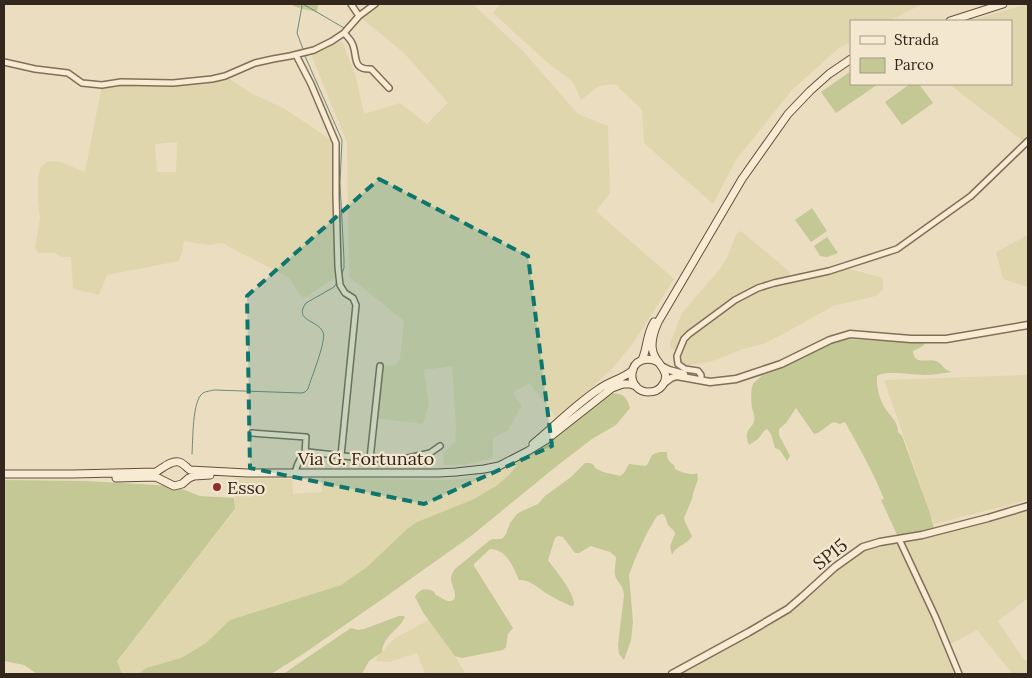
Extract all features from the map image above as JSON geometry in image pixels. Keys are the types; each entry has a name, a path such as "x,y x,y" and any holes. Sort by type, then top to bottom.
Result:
{"main road":[{"path":"953,20 1003,4"},
{"path":"660,364 652,359 642,360 637,363 632,370 632,379 636,386 642,391 648,392 655,391 662,386 665,377 660,364 653,352 652,339 658,322 742,179 788,114 829,74 850,60"},
{"path":"642,360 647,335 664,310"},
{"name":"Via G. Fortunato","path":"484,469 515,456 597,390 632,370"},
{"name":"Via G. Fortunato","path":"247,473 438,473 499,466 546,440 612,388 623,384 636,386"},
{"path":"4,474 156,472 175,462 179,462 190,470 247,473"},
{"path":"185,466 187,474 185,481"},
{"path":"165,467 163,475 167,482"},
{"path":"73,474 100,478 156,477 174,486 182,484 194,476 247,473"}],"street":[{"path":"351,4 359,16"},
{"path":"4,62 35,69 68,73 82,83 102,85 121,82 173,83 212,79 255,64 314,50 344,33 359,16 375,4"},
{"path":"344,33 352,43 357,64 361,68 371,69 389,88"},
{"path":"296,55 311,84 336,143 339,275 340,283 345,293 353,298 356,305 341,456"},
{"path":"698,379 700,375 698,371 686,369 678,364 677,356 688,334 714,315 735,300 758,288 829,271 897,249 971,196 1028,141"},
{"path":"662,386 667,380 680,376 710,382 736,379 781,364 830,340 850,334 910,339 946,338 1028,324"},
{"path":"660,364 669,370 698,379"},
{"path":"370,459 380,366"},
{"path":"252,433 306,437 305,454"},
{"path":"295,473 297,464 308,452 370,459 408,458 430,453 440,446"},
{"name":"SP15","path":"672,674 788,609 835,567 863,548 880,542 922,535 1028,506"},
{"path":"899,539 959,674"}],"highlighted area":[{"path":"379,179 528,256 552,446 424,504 250,468 247,296"}],"shaded area":[{"path":"375,4 475,4 523,51 578,114 608,126 610,193 596,211 674,279 634,342 611,370 557,419 529,383 513,393 522,406 508,430 493,438 493,458 468,464 444,465 443,453 455,442 456,426 452,366 424,370 429,404 423,424 374,418 380,366 395,365 400,359 404,321 349,277 347,143 311,54 342,41 356,77 364,114 400,103 427,124 448,103 404,53 359,16"},
{"path":"500,4 922,4 891,20 850,20 850,42 839,48 792,90 736,160 713,204 644,143 642,110 615,84 599,86 581,100 573,82 548,63 493,13"},
{"path":"1028,4 1028,136 1023,141 950,85 1012,85 1012,20 972,20"},
{"path":"225,76 251,93 285,109 336,143 339,275 304,298 299,294 289,278 222,243 209,245 184,241 179,261 107,275 99,295 73,289 71,257 62,257 55,253 39,253 35,249 40,218 38,177 41,167 48,161 60,162 85,172 102,85 151,83","holes":["177,142 176,172 157,172 155,144"]},
{"path":"741,231 789,271 790,280 843,267 883,278 883,290 876,296 833,306 763,344 743,349 710,362 681,366 678,364 680,348 675,350 671,348 670,344 682,313 720,269 737,233"},
{"path":"1028,235 1028,287 1003,279 996,252"},
{"path":"1028,375 1028,500 934,524 884,380"},
{"path":"517,462 510,474 496,486 474,499 417,522 367,567 341,585 230,620 206,643 181,658 146,668 138,674 122,674 117,661 235,510 234,478 292,479 293,494 322,492 321,478 445,480 476,478 490,475"},
{"path":"1028,506 1028,598 998,621 1025,661 1028,659 1028,674 1009,674 1011,672 977,630 947,646 959,674 673,674 787,609 863,547"},
{"path":"429,620 466,674 425,674 417,653 389,662 376,661 377,655 395,638"}],"green space":[{"path":"289,4 318,4 317,12 299,8"},
{"path":"850,72 850,85 877,85 836,113 821,92"},
{"path":"909,85 920,85 933,103 902,125 885,102"},
{"path":"812,208 827,231 811,242 795,220"},
{"path":"827,237 838,253 827,257 820,256 814,246"},
{"path":"845,339 925,343 913,351 914,356 922,361 936,361 952,372 924,375 886,373 877,376 880,399 902,436 935,532 899,539 881,500 884,499 875,479 845,422 840,424 834,422 814,434 796,408 786,423 779,429 779,435 790,456 787,461 780,450 775,448 771,434 767,429 749,445 747,435 754,421 751,394 755,382 762,375 795,362 832,343"},
{"path":"606,392 622,395 630,408 616,425 592,439 558,465 471,536 306,652 271,674 138,674 146,668 181,658 206,643 230,620 341,585 367,567 417,522 474,499 496,486 516,466 516,458"},
{"path":"659,452 667,452 668,460 674,465 675,469 689,474 697,473 698,479 684,518 692,536 687,542 676,549 672,555 670,546 675,534 663,514 657,516 647,533 629,575 633,622 631,640 624,660 619,654 618,645 624,595 615,575 616,557 610,552 591,546 579,553 575,553 563,537 558,536 555,538 548,560 568,588 574,605 571,606 549,595 531,583 519,580 512,564 505,555 490,549 474,566 513,628 508,634 506,647 503,650 461,658 455,656 424,614 415,597 419,592 429,590 446,600 454,600 455,595 451,579 455,569 490,540 503,538 510,523 517,514 538,504 585,463 594,465 595,468 603,472 620,476 629,464 645,466 652,455"},
{"path":"4,480 86,481 174,486 200,496 234,498 235,509 117,661 122,674 37,674 24,665 4,661"},
{"path":"399,616 405,617 388,637 382,652 369,661 362,674 283,674 351,628 364,629"}],"waterway":[{"path":"301,4 297,33 303,49"},
{"path":"303,4 344,28"},
{"path":"305,56 342,140 340,183 344,268 341,276"},
{"path":"192,454 195,412 199,397 203,393 214,390 302,393 308,389 324,336 320,328 304,317 303,309 306,303 334,287 338,281"}],"place":[{"name":"Esso","path":"217,487"}]}
